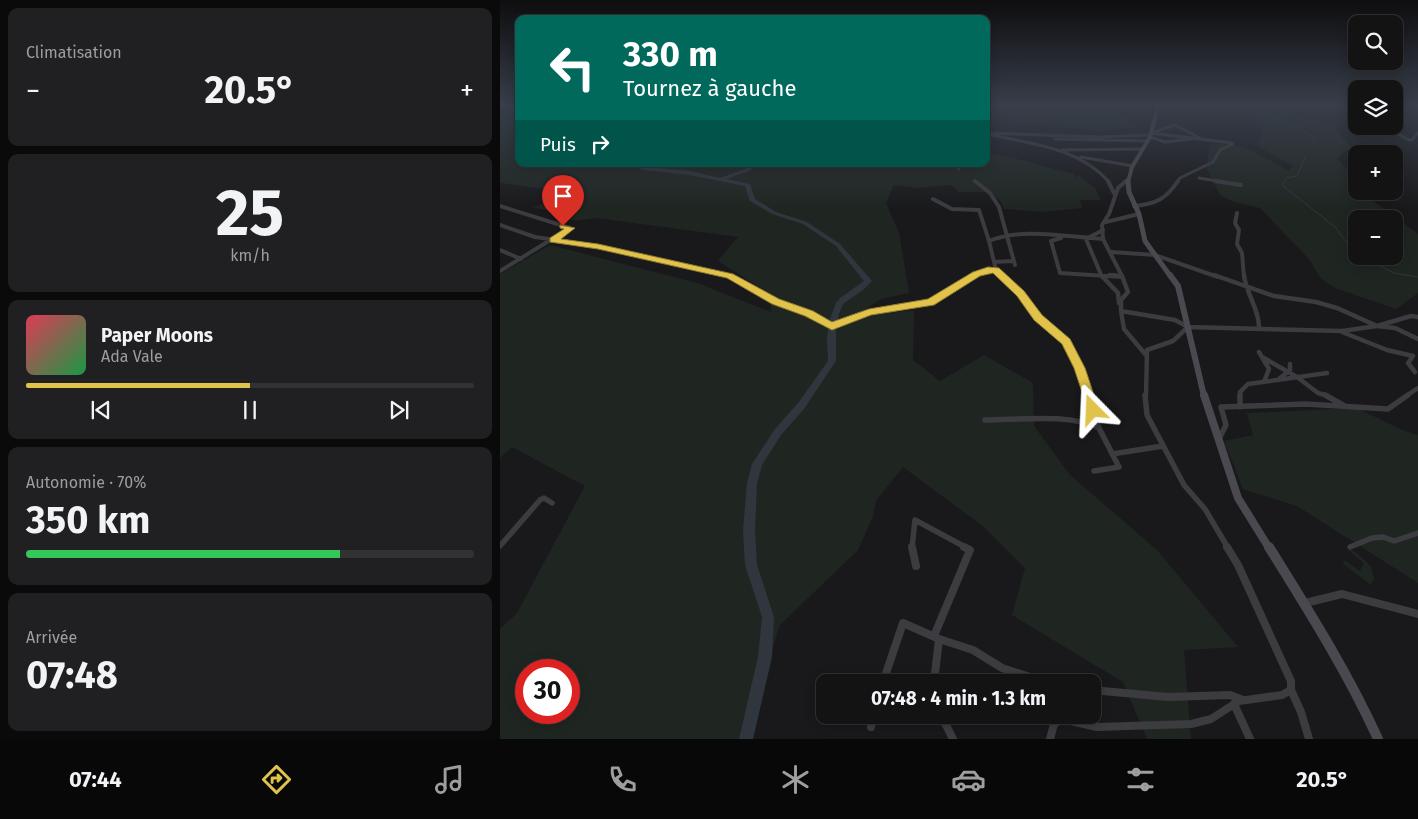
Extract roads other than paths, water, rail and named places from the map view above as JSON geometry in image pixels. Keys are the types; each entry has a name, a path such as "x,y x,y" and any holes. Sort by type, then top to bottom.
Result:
{"street":[{"path":"1016,140 1059,150 1091,166 1111,184 1115,195"},
{"path":"1070,140 1094,140"},
{"path":"1148,140 1133,166 1128,179 1129,192 1139,214 1145,241 1178,286 1206,407 1217,442 1244,510 1289,582 1305,603 1356,692 1378,739"},
{"path":"1166,140 1173,142 1183,140"},
{"path":"1134,206 1147,205 1169,195 1180,178 1214,162 1220,150 1233,144 1213,140"},
{"path":"1086,141 1091,166"},
{"path":"1059,150 1143,149"},
{"path":"1076,158 1133,166"},
{"path":"1199,178 1241,185"},
{"path":"1119,304 1122,296 1128,292 1104,239 1102,225 1106,222 1115,195 1123,182 1128,179"},
{"path":"975,181 992,196 1001,211 1014,263 994,262"},
{"path":"933,199 952,209 979,210 996,270 1020,293 1038,318 1066,341 1079,368 1088,400 1099,428 1119,467 1094,471"},
{"path":"500,271 570,228 501,207"},
{"path":"1237,213 1235,223 1239,230 1237,244 1242,253 1242,269 1247,287 1259,316 1259,328"},
{"path":"1106,222 1139,214"},
{"path":"500,225 553,240 598,246 730,276 776,302 809,313 834,326 869,312 931,302 976,274 988,270 996,270"},
{"path":"1086,239 1103,230"},
{"path":"989,241 1007,236 1040,234 1104,239"},
{"path":"1064,237 1051,241 1060,273 1102,277 1122,276"},
{"path":"1086,239 1102,277 1118,294 1121,323 1126,332 1146,355"},
{"path":"500,250 521,259"},
{"path":"1111,252 1157,256 1274,296 1326,304 1377,326 1411,316 1418,317"},
{"path":"1121,310 1138,315 1175,320 1188,327 1342,332 1374,346 1383,347 1399,354 1413,356 1408,363 1415,372"},
{"path":"1342,332 1351,328 1377,326 1394,328 1418,339"},
{"path":"1188,327 1173,341 1148,349 1146,355 1147,415 1184,485 1204,509 1238,565 1291,681 1291,690 1302,712 1310,739"},
{"path":"1264,382 1269,369 1261,354 1297,377 1318,394 1332,398 1346,407"},
{"path":"1278,380 1287,372 1290,364"},
{"path":"1240,407 1240,392 1248,384 1327,373"},
{"path":"1206,407 1289,404 1388,409 1418,388"},
{"path":"1217,442 1226,425 1221,407"},
{"path":"985,420 1034,418 1095,424 1099,428"},
{"path":"1112,454 1163,446"},
{"path":"500,546 512,535 537,501 544,498 552,503"},
{"path":"916,566 912,548 915,520 930,526 970,550 937,638 935,674"},
{"path":"1350,546 1366,538 1388,537 1394,541 1418,532"},
{"path":"1305,603 1342,594 1418,614"},
{"path":"886,674 903,623 937,638 973,650 1002,668 1021,674"},
{"path":"1050,739 1054,724 1062,719 1075,724 1112,727 1187,725 1212,719 1234,704 1244,700 1286,695 1291,690"},
{"path":"1101,691 1168,697 1230,695 1244,700"},
{"path":"1234,704 1250,739"},
{"path":"946,724 953,739"}],"waterway":[{"path":"1306,155 1297,176 1286,178 1282,185 1335,227 1348,244"},
{"path":"645,167 642,168 690,173 748,185 752,200 774,213 805,223 838,245 868,281 840,303 835,314 832,331 832,361 801,406 778,432 757,464 752,483 749,530 751,565 768,617 765,657 746,739"},
{"path":"723,178 750,167"},
{"path":"1378,265 1394,273 1418,277"}]}
